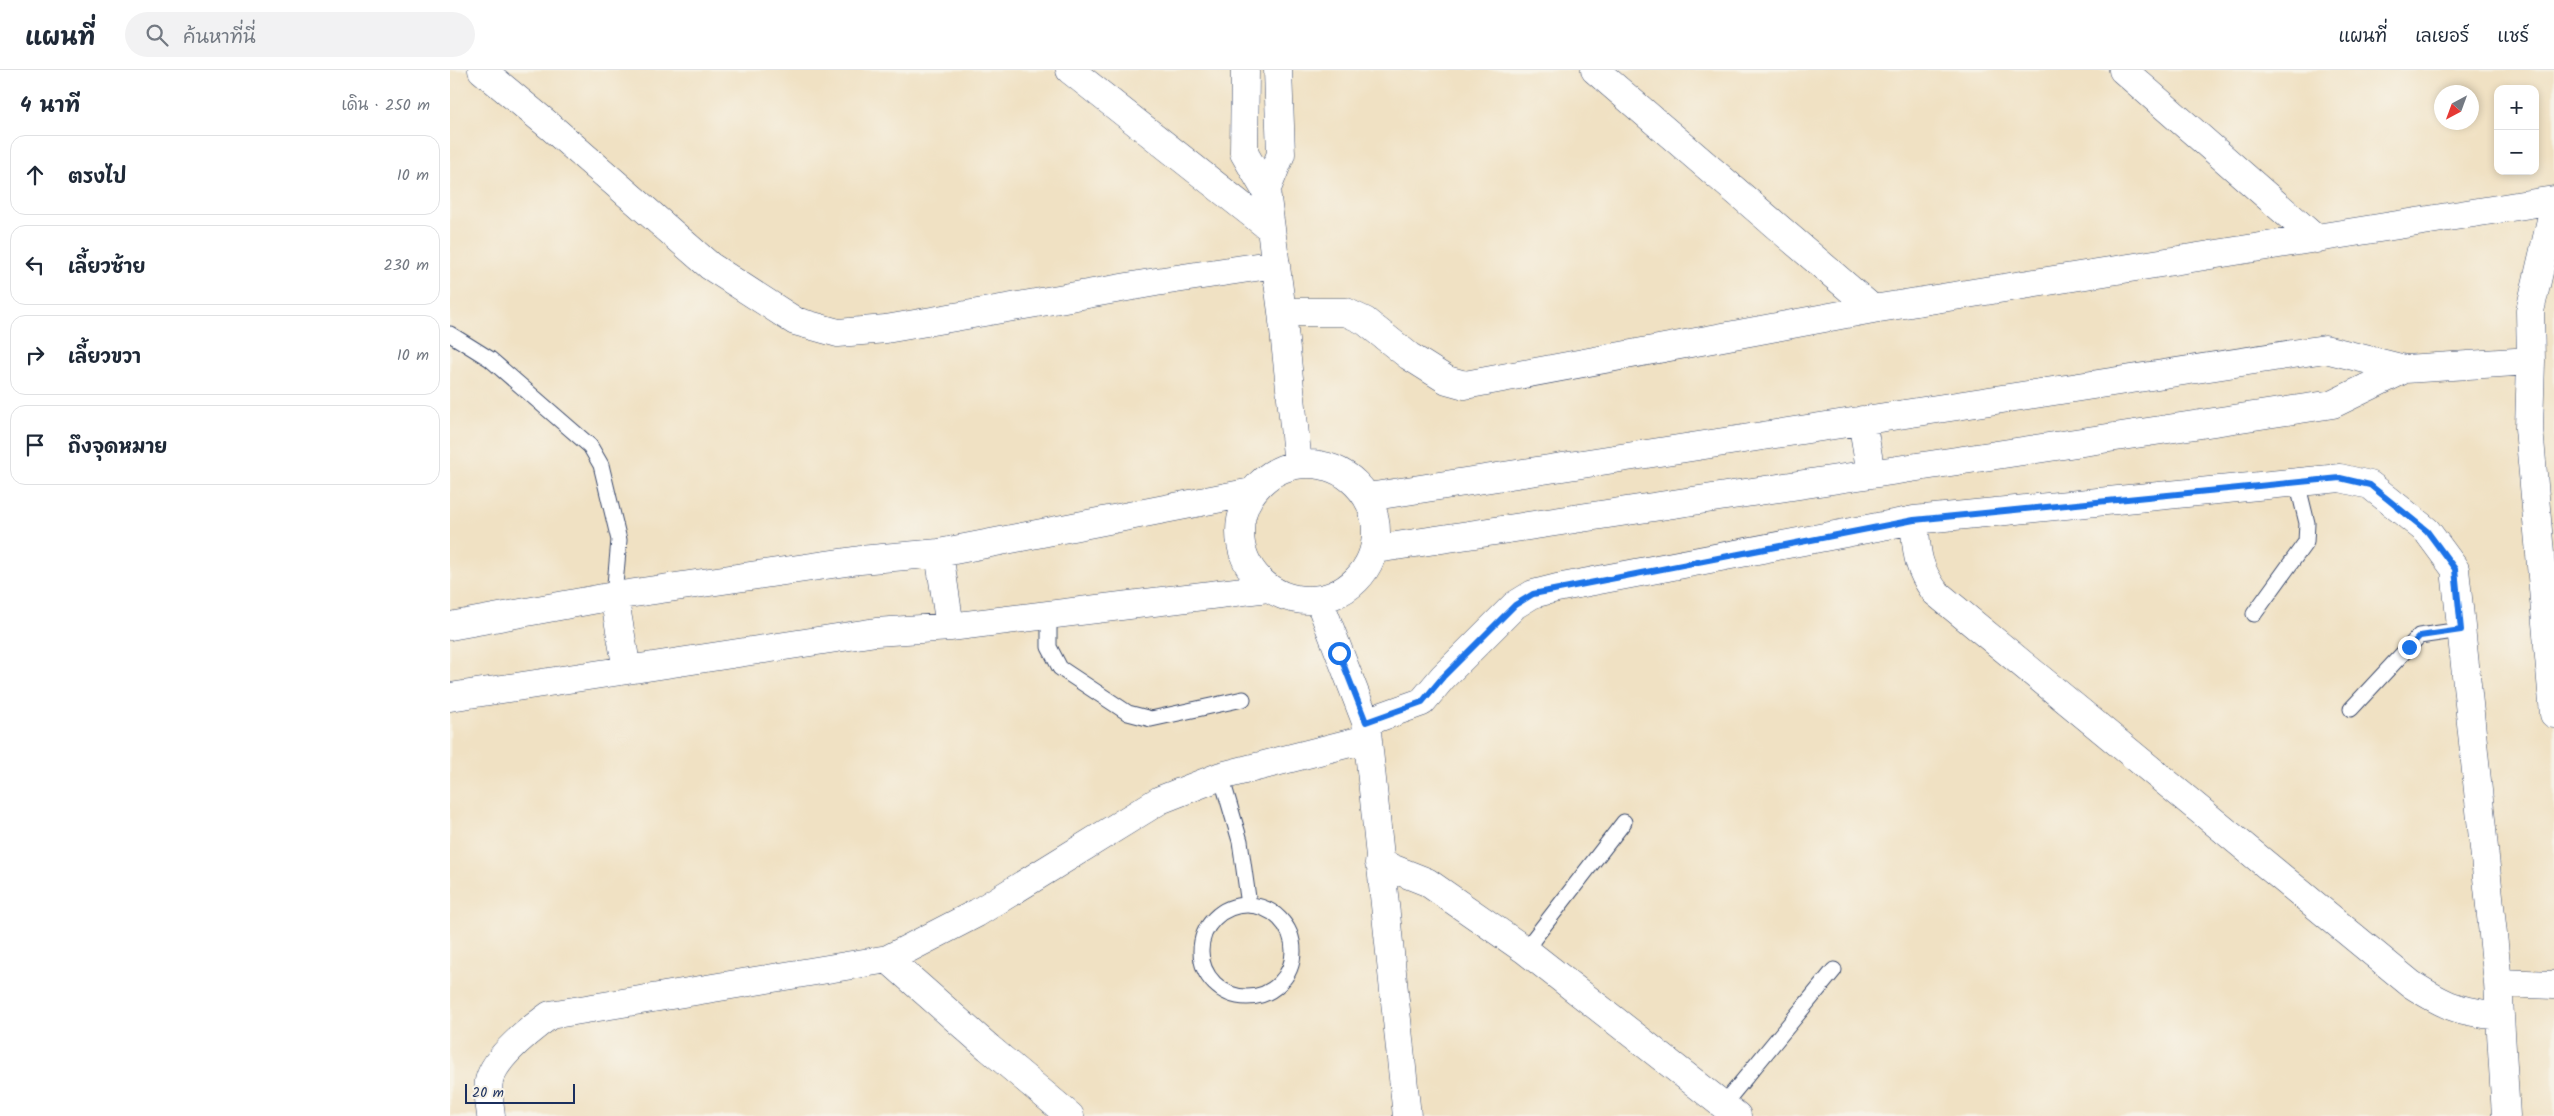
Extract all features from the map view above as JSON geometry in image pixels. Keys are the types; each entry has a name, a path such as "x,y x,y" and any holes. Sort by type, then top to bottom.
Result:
{"street":[{"path":"482,70 552,128 710,266 795,321 838,332 886,329 1156,282 1276,264"},
{"path":"1070,70 1271,229"},
{"path":"1245,70 1244,153 1266,191 1282,312 1298,464"},
{"path":"1266,191 1281,154 1278,70"},
{"path":"1595,70 1873,309"},
{"path":"2123,70 2316,239"},
{"path":"1282,312 1346,312 1364,321 1409,356 1447,380 1465,385 1873,309 2554,200"},
{"path":"2554,207 2530,311 2529,428 2554,714"},
{"path":"1368,497 2324,349 2405,369 2531,361"},
{"path":"1376,549 2333,404 2405,369"},
{"path":"1862,420 1871,474"},
{"path":"1298,464 1324,466 1349,477 1368,497 1376,522 1376,549 1364,574 1344,592 1319,600 1292,600 1268,588 1250,568 1240,543 1242,516 1252,492 1272,474 1298,464"},
{"path":"491,1116 489,1080 498,1064 515,1042 550,1015 888,959 977,913 1160,800 1221,776 1366,730 1422,702 1443,677 1515,605 1533,594 1914,520 2340,478 2370,485 2427,531 2455,569 2498,983 2506,1116"},
{"path":"450,626 614,596 860,560 939,552 1252,492"},
{"path":"1914,520 1918,561 1935,592 2411,984 2441,1003 2461,1011 2500,1016"},
{"path":"939,552 950,627"},
{"path":"450,697 876,632 950,627 1268,588"},
{"path":"614,596 627,670"},
{"path":"1319,600 1366,730 1406,1116"},
{"path":"1379,863 1427,882 1525,950 1730,1110"},
{"path":"888,959 1070,1116"},
{"path":"2498,983 2554,985"}],"lane":[{"path":"450,334 490,359 590,446 601,465 619,540 614,596"},
{"path":"2254,614 2306,542 2307,523 2297,482"},
{"path":"1049,615 1049,647 1060,668 1128,713 1151,719 1243,698"},
{"path":"2351,709 2420,636 2461,630"},
{"path":"1221,776 1240,842 1249,905"},
{"path":"1525,950 1624,822"},
{"path":"1249,905 1267,909 1281,920 1291,935 1293,953 1289,970 1279,985 1263,994 1246,997 1228,993 1214,982 1204,966 1201,948 1206,931 1216,917 1232,907 1249,905"},
{"path":"1730,1110 1834,970"}],"route":[{"path":"1339,653 1366,722 1422,702 1443,677 1515,605 1533,594 1576,584 1914,520 2340,478 2370,485 2427,531 2455,569 2461,630 2420,636 2409,647"}]}
